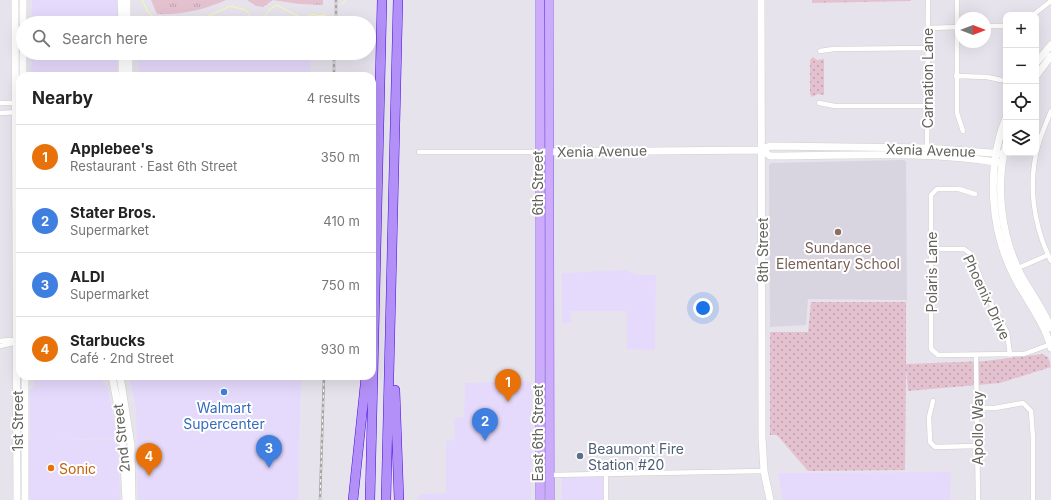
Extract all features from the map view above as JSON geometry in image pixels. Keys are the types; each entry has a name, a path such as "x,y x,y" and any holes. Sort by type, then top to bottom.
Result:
{"highway":[{"path":"376,300 382,0"},
{"path":"386,500 398,0"},
{"path":"392,297 399,500"},
{"path":"353,500 366,380"},
{"path":"370,500 374,380"}],"main road":[{"name":"6th Street","path":"540,0 540,364"},
{"name":"6th Street","path":"549,0 550,365"},
{"name":"East 6th Street","path":"540,364 540,500"},
{"name":"East 6th Street","path":"550,365 550,500"}],"street":[{"path":"15,0 16,34"},
{"path":"23,0 23,16"},
{"path":"121,0 122,16"},
{"path":"127,0 128,16"},
{"name":"8th Street","path":"761,0 762,438 764,471 770,500"},
{"name":"Carnation Lane","path":"927,152 928,0"},
{"path":"957,0 958,12"},
{"path":"1037,12 1051,1"},
{"path":"928,28 955,26"},
{"path":"991,26 1003,26"},
{"path":"1039,59 1051,45"},
{"path":"820,51 834,49 928,48"},
{"path":"958,48 956,76 957,113 963,130"},
{"path":"1039,72 1051,56"},
{"path":"17,60 17,72"},
{"path":"23,60 23,72"},
{"path":"122,60 122,72"},
{"path":"129,60 129,72"},
{"path":"956,76 987,77 1001,80"},
{"path":"0,103 16,103"},
{"path":"820,103 835,106 927,106"},
{"path":"1051,111 1039,143 1033,172 1033,202 1039,232 1051,261"},
{"path":"0,113 16,112"},
{"path":"976,356 1024,354 1051,346 1034,310 1012,272 1000,238 994,195 1006,120"},
{"name":"Xenia Avenue","path":"419,152 762,150 770,146 1000,154"},
{"path":"1000,154 1003,149"},
{"name":"Xenia Avenue","path":"927,152 999,162"},
{"path":"999,162 1003,215 1007,236 1018,268 1051,328"},
{"name":"Polaris Lane","path":"975,194 959,189 937,189 931,195 931,349 938,355 976,356"},
{"name":"Phoenix Drive","path":"931,249 964,249 971,254 990,302 1007,332 1010,355"},
{"path":"1012,272 1048,255"},
{"path":"0,341 10,340 16,341"},
{"path":"0,346 16,343"},
{"name":"Apollo Way","path":"976,356 978,500"},
{"name":"1st Street","path":"17,500 19,380"},
{"name":"1st Street","path":"25,380 25,500"},
{"name":"2nd Street","path":"116,380 128,416 132,451 132,500"},
{"name":"2nd Street","path":"116,380 124,445 126,500"},
{"path":"932,401 929,417 930,442 935,446 977,446"},
{"path":"977,408 995,408 1023,403 1031,411 1033,438 1033,500"},
{"path":"124,445 128,446 132,480"},
{"path":"550,474 764,471"},
{"path":"606,473 606,500"}],"shaded area":[{"path":"32,0 117,0 117,16 32,16"},
{"path":"32,60 117,60 117,72 31,72"},
{"path":"139,60 311,60 310,72 138,72"},
{"name":"Sundance Elementary School","path":"906,161 907,300 808,299 806,325 770,327 769,165 771,163"},
{"path":"626,270 636,275 656,275 655,350 627,349 627,311 571,311 571,322 562,323 562,273"},
{"path":"34,380 102,380 103,384 108,387 117,438 49,440 118,439 120,500 29,500 29,440 32,440 30,438 30,391 35,385"},
{"path":"130,380 301,380 298,500 138,500 136,408"},
{"path":"528,381 532,384 531,500 417,500 421,494 446,493 446,441 455,440 454,418 464,417 465,383"},
{"path":"951,472 950,500 782,500 778,473"},
{"path":"562,476 604,476 604,500 561,500"}],"green space":[{"path":"151,0 226,0 209,7 192,11 175,14 157,14"},
{"path":"247,0 273,0 263,7 256,6"},
{"path":"273,0 323,0 323,5 299,4"},
{"path":"812,0 911,0 911,1 812,3"},
{"path":"813,57 817,60 824,59 824,95 818,94 812,97 810,94 810,60"},
{"path":"811,302 906,302 906,364 985,361 1042,354 1048,357 1051,367 1000,383 908,391 906,369 905,470 808,471 777,435 770,435 770,332 808,332"}],"waterway":[{"path":"142,0 148,12 152,16"},
{"path":"342,4 346,0"},
{"path":"266,16 270,9 277,5 297,16"},
{"path":"209,16 230,6 246,10 250,16"},
{"path":"308,16 312,14 317,16"},
{"path":"317,16 326,15"}],"railway":[{"path":"336,0 336,16"},
{"path":"334,60 334,72"},
{"path":"320,500 324,380"}],"place":[{"name":"Sundance Elementary School","path":"838,232"},
{"name":"Walmart Supercenter","path":"224,392"},
{"name":"Applebee's","path":"508,402"},
{"name":"Stater Bros.","path":"485,441"},
{"name":"Beaumont Fire Station #20","path":"580,456"},
{"name":"Sonic","path":"51,468"},
{"name":"ALDI","path":"269,468"},
{"name":"Starbucks","path":"149,476"}]}
